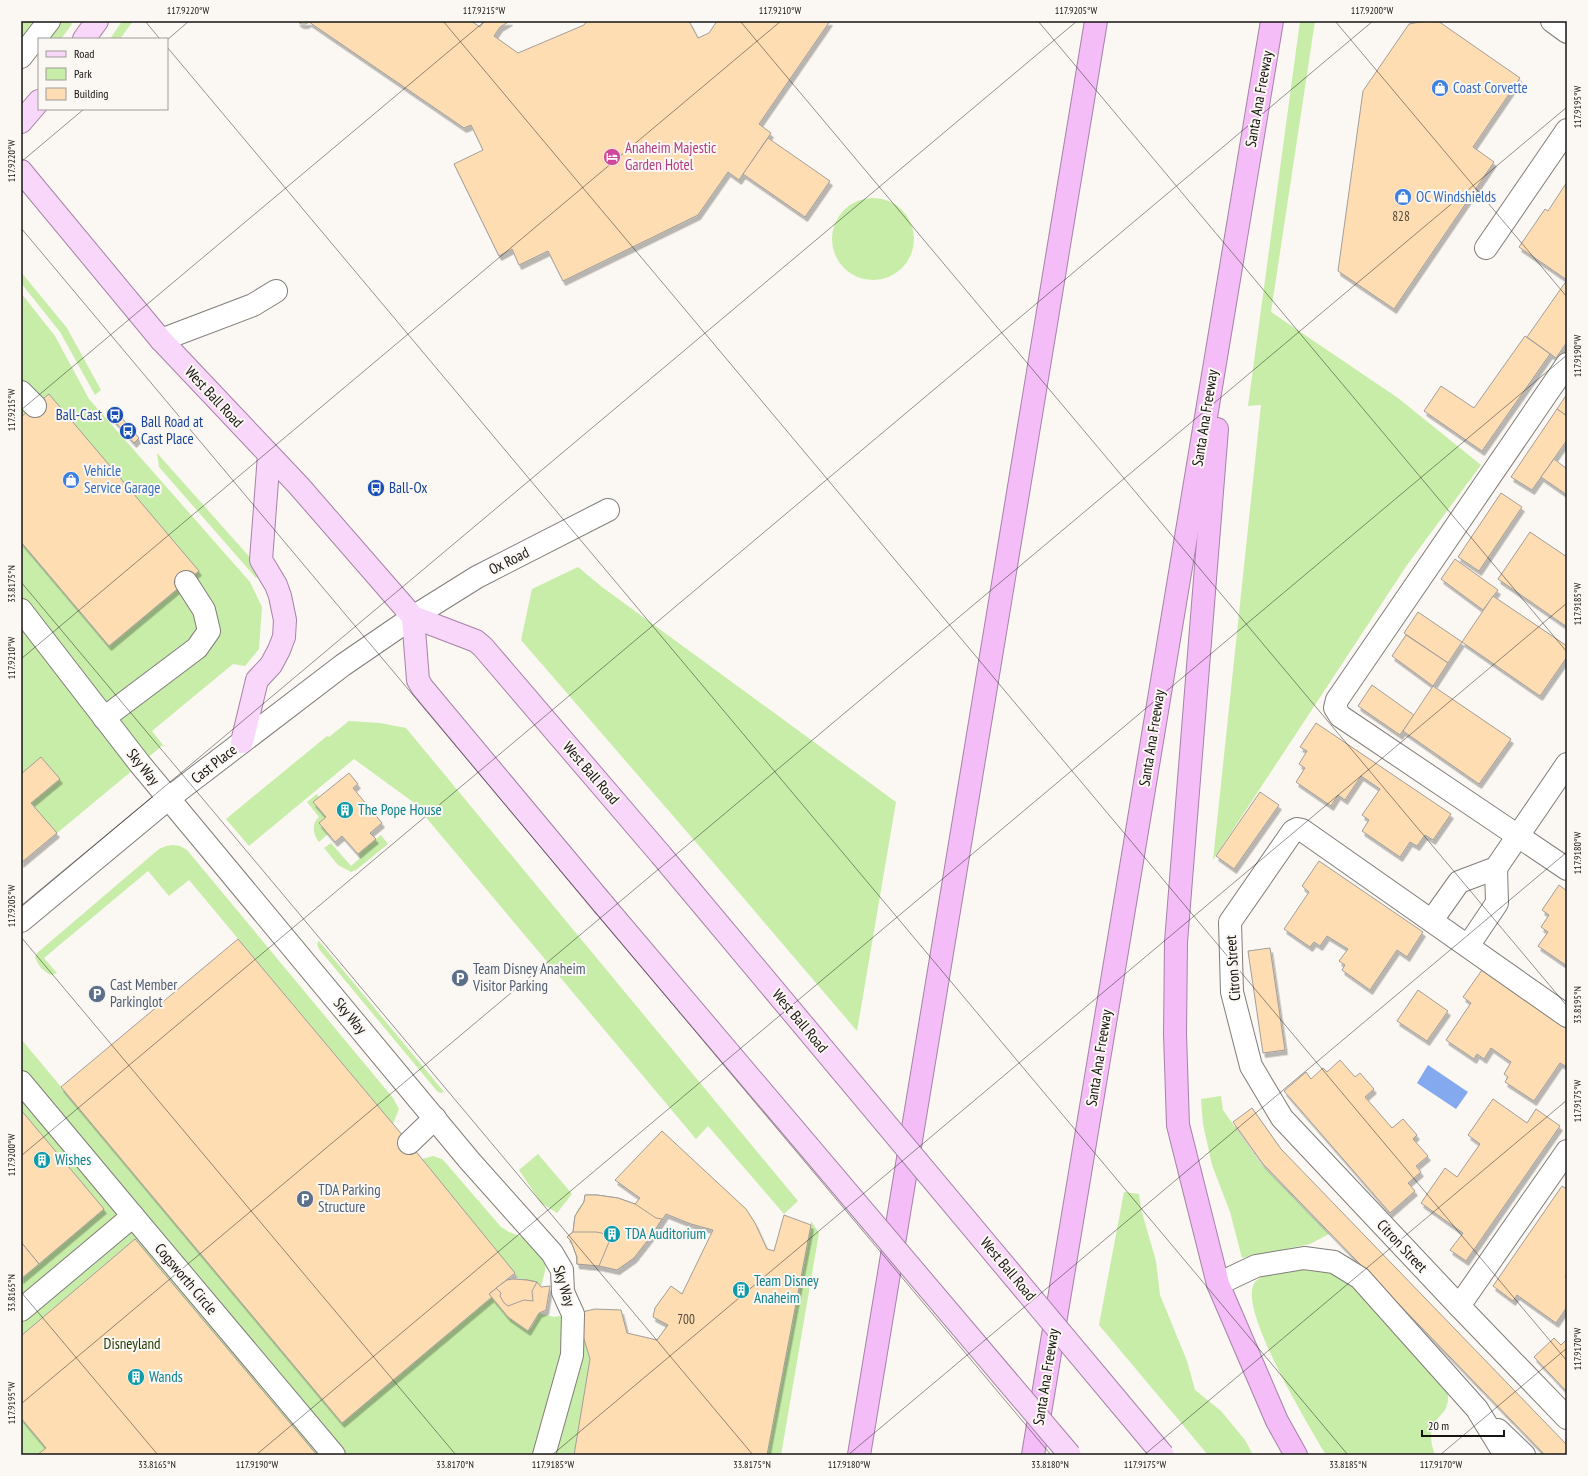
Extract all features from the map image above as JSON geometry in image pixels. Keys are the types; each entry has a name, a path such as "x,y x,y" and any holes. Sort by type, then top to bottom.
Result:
{"highway":[{"path":"859,1455 1096,21"},
{"name":"Santa Ana Freeway","path":"1033,1455 1272,21"},
{"path":"1228,282 1176,942 1178,1125 1218,1284 1277,1421 1296,1455"}],"main road":[{"path":"85,38 97,21"},
{"path":"21,122 38,102"},
{"name":"West Ball Road","path":"21,171 161,340 299,486 413,617 476,641 482,647 661,855 1163,1455"},
{"path":"242,742 257,680 271,665 284,637 285,620 280,596 276,585 261,560 269,455"},
{"path":"413,617 418,680 422,687 603,904 1070,1455"}],"street":[{"path":"21,57 49,21"},
{"path":"1552,21 1567,32"},
{"path":"1486,248 1567,130"},
{"path":"161,340 253,305 276,291"},
{"path":"1567,364 1337,700 1335,708 1340,716 1567,869"},
{"name":"Ox Road","path":"413,617 477,577 608,510"},
{"path":"104,718 197,648 209,631 204,610 186,582"},
{"name":"Sky Way","path":"21,610 104,718 169,798 469,1160 552,1253 562,1270 563,1292 573,1314 572,1355 544,1455"},
{"name":"Cast Place","path":"21,920 169,798 343,665 413,617"},
{"path":"1432,920 1459,882 1496,868 1567,764"},
{"name":"Citron Street","path":"1567,1016 1302,830 1297,829 1293,831 1230,922 1232,992 1250,1066 1282,1118 1567,1418"},
{"path":"1468,946 1497,903 1496,868"},
{"name":"Cogsworth Circle","path":"21,1082 334,1455"},
{"path":"409,1143 435,1118"},
{"path":"1459,1306 1567,1150"},
{"path":"21,1310 133,1216"},
{"path":"1218,1284 1256,1266 1304,1258 1334,1262 1360,1278 1477,1409 1524,1455"},
{"path":"1477,1409 1505,1455"}],"green space":[{"path":"21,21 69,21 72,24 62,38 38,38 38,52 22,38"},
{"path":"122,21 133,21 121,38 111,38"},
{"path":"1300,21 1315,21 1271,312 1398,398 1481,465 1407,565 1213,860 1261,405 1248,406"},
{"path":"873,198 889,201 902,210 911,223 914,239 911,255 902,268 889,277 873,280 857,277 844,268 835,255 832,239 835,223 844,210 857,201"},
{"path":"21,272 67,328 101,390 95,395 60,332 21,283"},
{"path":"21,293 55,336 89,399 250,582 262,607 259,649 245,666 233,664 152,731 163,745 21,863"},
{"path":"157,453 263,572 256,578 159,467"},
{"path":"578,567 602,587 896,802 857,1031 521,640 532,589"},
{"path":"349,721 380,723 406,728 798,1201 784,1214 708,1126 696,1139 413,802 354,759 249,846 226,819 327,736 329,737"},
{"path":"317,794 319,797 314,803 326,817 319,823 328,834 319,842 315,836 314,826 319,817 307,802"},
{"path":"381,835 388,844 356,870 351,872 338,865 324,848 331,843 351,866 360,858 358,854"},
{"path":"173,845 180,846 187,850 393,1098 399,1109 393,1124 189,880 169,896 148,871 44,958 57,973 52,975 41,968 35,957 37,953 159,849"},
{"path":"319,941 444,1092 440,1093 437,1091 319,949 317,944"},
{"name":"Disneyland","path":"21,1039 342,1422 492,1297 508,1317 528,1331 532,1327 539,1313 554,1317 595,1309 621,1310 627,1333 657,1340 667,1325 653,1317 655,1308 671,1286 683,1294 713,1230 691,1224 666,1214 634,1258 617,1270 599,1266 577,1264 574,1249 567,1237 573,1232 574,1219 580,1207 593,1197 601,1196 619,1198 635,1204 640,1198 615,1180 662,1131 746,1209 755,1223 767,1249 774,1251 811,1225 811,1221 819,1233 781,1455 21,1455"},
{"path":"1221,1096 1223,1110 1261,1164 1329,1234 1310,1244 1242,1258 1230,1212 1212,1165 1203,1124 1201,1099"},
{"path":"538,1154 572,1194 557,1213 541,1203 519,1170"},
{"path":"433,1156 442,1159 445,1162 501,1227 509,1232 528,1239 546,1257 545,1271 541,1287 537,1282 519,1279 422,1159"},
{"path":"1124,1192 1139,1194 1141,1209 1156,1261 1160,1295 1187,1361 1195,1390 1221,1411 1245,1440 1253,1455 1208,1455 1099,1325"},
{"path":"1288,1269 1314,1269 1330,1271 1347,1282 1376,1309 1448,1392 1446,1408 1433,1426 1431,1433 1431,1441 1435,1455 1326,1455 1279,1371 1257,1321 1252,1301 1253,1286 1255,1282 1268,1274"}],"water":[{"path":"1428,1065 1468,1092 1456,1109 1417,1083"}],"building":[{"name":"Anaheim Majestic Garden Hotel","path":"297,21 471,21 480,27 484,21 510,21 500,27 494,36 518,53 584,25 587,21 689,21 698,38 709,33 717,21 830,21 759,124 771,133 739,180 728,172 698,215 563,281 548,251 519,265 512,249 499,256 454,164 483,150 471,125 464,128 309,22 306,24 301,24"},
{"path":"1425,21 1438,21 1520,78 1473,147 1494,162 1394,309 1338,271 1363,91 1409,24"},
{"path":"768,138 830,181 805,217 743,174"},
{"path":"1567,182 1567,280 1519,247 1545,209 1548,211"},
{"path":"1567,280 1567,342 1556,358 1527,337"},
{"path":"1525,336 1550,354 1482,451 1424,411 1441,386 1474,408"},
{"name":"Vehicle Service Garage","path":"49,394 199,571 109,646 21,542 21,417"},
{"path":"1567,394 1567,416 1557,409"},
{"path":"1557,409 1567,416 1567,440 1532,490 1511,477"},
{"path":"115,410 139,438 134,443 109,415"},
{"path":"1554,459 1567,469 1567,495 1541,477"},
{"path":"1501,493 1522,507 1479,571 1458,557"},
{"path":"1530,532 1567,557 1567,627 1498,579"},
{"path":"1455,559 1498,590 1483,610 1441,579"},
{"path":"1493,596 1567,646 1567,657 1540,696 1462,642"},
{"path":"1418,612 1462,642 1448,663 1404,633"},
{"path":"1406,635 1448,663 1433,686 1392,656"},
{"path":"1372,685 1414,715 1400,735 1358,706"},
{"path":"1433,686 1511,739 1479,784 1403,731"},
{"path":"1316,723 1451,814 1433,840 1425,835 1417,846 1410,842 1400,857 1362,831 1369,820 1362,815 1380,789 1361,776 1345,800 1338,795 1331,806 1296,782 1305,768 1299,764 1307,751 1300,747"},
{"path":"41,757 60,779 31,803 57,833 21,863 21,774"},
{"name":"The Pope House","path":"349,773 358,784 353,788 382,823 370,833 376,839 358,854 342,836 335,842 319,823 326,817 313,802"},
{"path":"1260,792 1279,805 1234,869 1216,856"},
{"path":"1319,861 1423,932 1407,957 1397,950 1370,990 1342,970 1345,965 1339,961 1348,949 1327,936 1320,946 1314,942 1310,947 1284,929 1309,892 1302,886"},
{"path":"1559,885 1567,891 1567,966 1538,946 1548,932 1541,927 1549,915 1542,910"},
{"name":"TDA Parking Structure","path":"238,939 409,1143 515,1273 489,1294 492,1297 342,1423 61,1087"},
{"path":"1270,948 1285,1050 1263,1053 1248,951"},
{"path":"1482,970 1567,1029 1567,1067 1560,1063 1534,1101 1505,1082 1508,1077 1504,1074 1511,1062 1491,1048 1484,1059 1477,1054 1474,1059 1446,1040 1471,1003 1463,997"},
{"path":"1418,990 1448,1011 1427,1041 1397,1021"},
{"path":"1340,1060 1355,1077 1360,1073 1374,1089 1365,1097 1392,1128 1403,1119 1417,1135 1413,1139 1428,1156 1416,1166 1421,1172 1408,1183 1415,1191 1390,1213 1284,1091 1306,1072 1311,1079 1323,1068 1327,1072"},
{"path":"1493,1099 1527,1123 1536,1109 1560,1126 1466,1261 1450,1250 1463,1233 1421,1203 1445,1168 1457,1177 1480,1144 1468,1135"},
{"path":"1252,1108 1281,1149 1567,1445 1567,1455 1545,1455 1263,1164 1233,1122"},
{"name":"Wishes","path":"21,1110 104,1209 39,1264 21,1242"},
{"name":"Team Disney Anaheim","path":"662,1131 746,1209 755,1223 767,1249 774,1251 784,1215 811,1225 767,1455 574,1455 590,1359 583,1336 573,1314 595,1309 621,1310 627,1333 657,1340 668,1325 653,1317 655,1308 671,1286 682,1294 713,1230 691,1224 666,1214 634,1258 617,1270 599,1266 577,1264 577,1257 571,1241 567,1237 573,1232 575,1216 584,1202 585,1195 618,1198 635,1204 640,1198 615,1180"},
{"path":"1562,1186 1567,1189 1567,1274 1565,1277 1567,1279 1567,1307 1556,1323 1517,1295 1513,1301 1493,1286"},
{"name":"TDA Auditorium","path":"585,1195 618,1198 635,1204 656,1218 662,1219 652,1235 634,1258 617,1270 599,1266 577,1264 577,1257 571,1241 567,1237 573,1232 575,1216 584,1202"},
{"path":"573,1232 596,1232 602,1233 605,1236 609,1242 599,1266 577,1264 577,1257 571,1241 567,1237"},
{"name":"Wands","path":"135,1239 317,1455 37,1455 46,1448 21,1418 21,1336"},
{"path":"21,1242 39,1264 21,1279"},
{"path":"513,1279 537,1282 541,1287 550,1286 546,1310 539,1313 528,1331 508,1317 489,1294 507,1280"},
{"path":"513,1279 537,1282 532,1291 533,1301 524,1300 508,1306 504,1303 500,1296 501,1293 496,1288 507,1280"},
{"path":"1554,1338 1561,1345 1567,1339 1567,1392 1534,1357"}],"place":[{"name":"Coast Corvette","path":"1440,88"},
{"name":"Anaheim Majestic Garden Hotel","path":"612,157"},
{"name":"OC Windshields","path":"1403,197"},
{"name":"Ball-Cast","path":"115,415"},
{"name":"Ball Road at Cast Place","path":"128,431"},
{"name":"Vehicle Service Garage","path":"71,480"},
{"name":"Ball-Ox","path":"376,488"},
{"name":"The Pope House","path":"345,810"},
{"name":"Team Disney Anaheim Visitor Parking","path":"460,978"},
{"name":"Cast Member Parkinglot","path":"97,994"},
{"name":"Wishes","path":"42,1160"},
{"name":"TDA Parking Structure","path":"305,1199"},
{"name":"TDA Auditorium","path":"612,1234"},
{"name":"Team Disney Anaheim","path":"741,1290"},
{"name":"Wands","path":"136,1377"}]}
